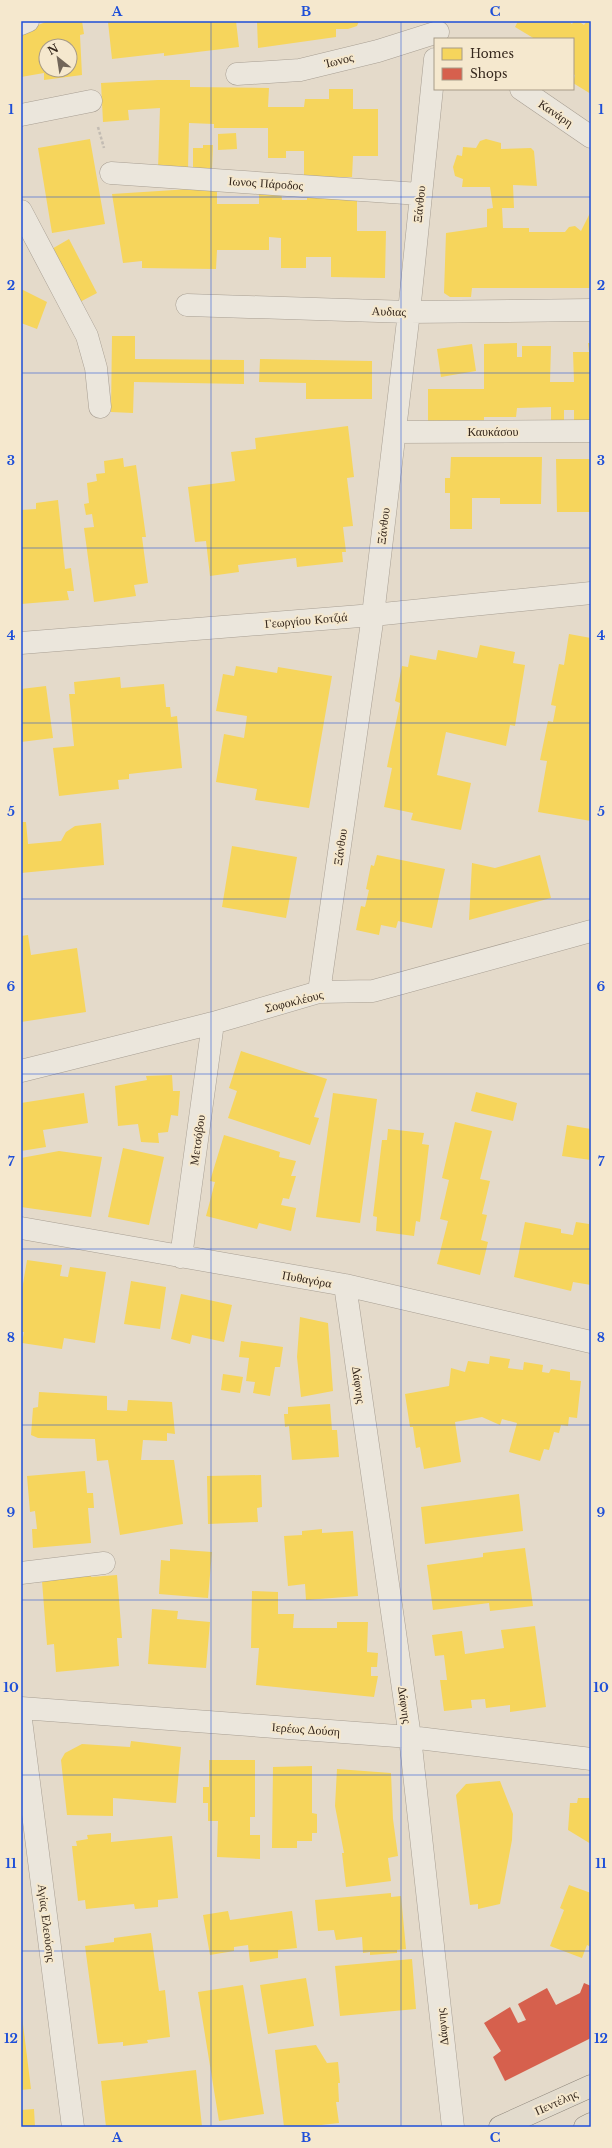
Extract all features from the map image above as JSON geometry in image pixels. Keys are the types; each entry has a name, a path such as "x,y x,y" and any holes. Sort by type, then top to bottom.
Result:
{"main road":[{"name":"Πεντέλης","path":"500,2127 591,2086"},
{"path":"585,2127 591,2124"}],"street":[{"path":"21,24 28,21"},
{"name":"Ίωνος","path":"237,74 300,70 378,51 440,30"},
{"name":"Ξάνθου","path":"319,992 373,615 409,312 434,68"},
{"name":"Κανάρη","path":"522,90 591,137"},
{"path":"21,115 91,101"},
{"name":"Ιωνος Πάροδος","path":"111,173 420,194"},
{"path":"21,211 87,336 96,368 100,407"},
{"name":"Αυδιας","path":"187,305 409,312 591,310"},
{"name":"Καυκάσου","path":"395,432 591,431"},
{"name":"Γεωργίου Κοτζιά","path":"21,643 373,615 591,593"},
{"name":"Σοφοκλέους","path":"21,1071 213,1024 319,992 373,991 591,931"},
{"name":"Μετσόβου","path":"181,1256 213,1024"},
{"name":"Πυθαγόρα","path":"21,1228 345,1285 591,1342"},
{"name":"Δάφνης","path":"345,1285 410,1737 453,2127"},
{"path":"21,1573 104,1563"},
{"name":"Ιερέως Δούση","path":"21,1708 410,1737 591,1759"},
{"name":"Αγίας Ελεούσης","path":"21,1720 73,2127"}],"path":[{"path":"91,101 111,173"}],"building: Homes":[{"path":"48,21 82,21 84,34 80,35 82,75 78,76 78,38 38,38 38,74 21,77 21,32"},
{"path":"236,21 239,47 164,56 164,53 112,59 108,22"},
{"path":"257,21 359,21 357,26 348,29 336,29 336,37 258,48"},
{"path":"518,21 568,21 572,24 574,21 578,21 584,25 587,21 591,21 591,94 574,84 574,38 533,38 515,27"},
{"path":"44,78 59,78 44,80"},
{"path":"190,80 190,87 269,88 268,107 304,107 305,99 329,99 329,89 353,89 353,109 378,109 378,156 353,156 352,177 304,177 304,151 286,151 286,158 268,158 268,128 214,128 214,124 189,123 188,169 158,169 160,108 128,110 129,120 103,122 101,83"},
{"path":"236,133 237,149 218,150 218,134"},
{"path":"90,139 105,224 52,233 38,148"},
{"path":"486,139 501,143 501,149 531,148 534,151 537,186 513,185 514,208 502,208 503,228 529,228 529,232 565,232 569,227 575,226 581,231 591,211 591,288 472,288 471,297 450,297 444,293 446,233 487,227 487,209 493,208 490,187 462,187 463,179 455,176 453,167 457,155 462,156 463,147 476,148 480,141"},
{"path":"203,145 213,145 212,169 193,169 193,148 203,148"},
{"path":"217,184 217,204 259,204 259,191 281,191 282,200 307,200 307,194 357,194 357,231 386,231 385,278 331,277 331,257 306,257 306,268 281,268 281,238 269,237 269,250 217,250 216,269 142,268 142,261 123,263 112,194 190,189"},
{"path":"69,239 97,293 78,303 50,250"},
{"path":"21,289 47,302 37,329 21,323"},
{"path":"112,336 135,336 135,359 244,360 244,384 134,382 133,413 111,412"},
{"path":"517,343 517,357 522,357 522,346 551,346 550,382 574,382 573,352 589,352 588,343 591,343 590,422 574,423 574,410 564,410 564,424 551,425 551,407 517,408 516,417 484,417 484,425 428,425 428,389 484,389 484,344"},
{"path":"472,344 476,371 441,377 437,349"},
{"path":"260,359 372,361 372,399 306,399 306,383 259,382"},
{"path":"348,426 354,477 347,478 353,526 343,527 346,552 342,552 343,562 297,567 296,558 238,565 239,572 210,576 206,541 195,542 188,487 235,481 231,452 256,449 255,438"},
{"path":"451,457 542,457 541,504 500,504 500,498 472,498 472,529 450,529 450,493 445,493 445,478 450,478"},
{"path":"123,458 124,467 136,465 146,537 142,537 148,583 134,585 136,596 94,602 84,528 94,527 92,514 86,515 84,504 89,503 87,483 97,481 96,474 105,473 104,461"},
{"path":"556,459 591,459 591,512 557,512"},
{"path":"58,500 65,569 71,568 74,591 67,591 69,600 21,604 21,510 36,509 36,503"},
{"path":"569,634 591,638 591,821 538,812 547,761 540,760 548,721 553,722 556,706 551,705 559,664 564,665"},
{"path":"480,645 515,652 513,663 525,665 515,726 510,725 506,746 446,732 437,775 471,783 461,830 411,820 413,813 384,807 392,768 387,767 400,703 395,701 402,666 408,667 410,655 436,660 438,650 477,658"},
{"path":"236,666 277,673 278,667 332,676 309,808 255,800 257,789 216,782 224,734 244,738 247,716 216,711 223,674 234,676"},
{"path":"120,677 121,688 164,684 166,707 170,707 171,717 177,716 182,768 129,774 129,779 118,780 119,789 59,796 53,748 74,746 69,694 75,694 74,682"},
{"path":"46,686 53,738 21,742 21,689"},
{"path":"21,822 26,822 28,844 61,841 66,832 75,826 101,823 104,865 21,873"},
{"path":"232,846 297,857 286,918 222,907"},
{"path":"377,855 445,869 432,928 398,921 396,928 381,925 379,935 356,930 361,906 365,907 369,890 366,889 371,865 374,866"},
{"path":"540,855 551,898 469,920 472,863 495,868"},
{"path":"28,935 31,955 77,948 86,1012 21,1022 21,936"},
{"path":"241,1051 327,1079 314,1117 319,1118 310,1145 228,1118 237,1091 229,1088"},
{"path":"172,1075 173,1091 180,1091 178,1116 171,1115 168,1132 158,1133 159,1143 141,1142 138,1124 118,1126 115,1086 147,1080 146,1076"},
{"path":"476,1092 517,1103 513,1121 471,1111"},
{"path":"84,1093 88,1123 43,1130 46,1147 21,1151 21,1103"},
{"path":"333,1093 377,1099 360,1223 316,1217"},
{"path":"455,1122 492,1131 480,1179 490,1181 482,1214 487,1215 481,1240 488,1242 480,1275 437,1264 448,1221 440,1219 449,1180 442,1178"},
{"path":"567,1125 591,1129 591,1160 562,1156"},
{"path":"388,1129 424,1133 422,1144 429,1145 420,1222 416,1221 414,1236 376,1231 377,1217 373,1216 382,1140 387,1140"},
{"path":"224,1135 280,1152 279,1157 296,1161 291,1176 296,1176 289,1199 283,1198 281,1205 296,1208 291,1231 259,1223 257,1229 206,1216 215,1182 210,1181"},
{"path":"123,1148 164,1157 149,1225 108,1217"},
{"path":"59,1151 102,1157 91,1217 21,1207 21,1158"},
{"path":"590,1220 591,1285 573,1282 571,1291 514,1277 525,1222 561,1229 561,1233 573,1235 576,1222 589,1224"},
{"path":"27,1260 62,1265 60,1276 68,1277 70,1267 106,1272 95,1343 64,1338 62,1349 22,1343 24,1332 21,1332 21,1296"},
{"path":"131,1281 166,1287 160,1329 124,1324"},
{"path":"181,1294 232,1305 224,1342 192,1335 190,1344 171,1339"},
{"path":"300,1317 328,1323 333,1391 301,1397 297,1357"},
{"path":"241,1341 283,1347 280,1367 275,1367 270,1396 253,1393 255,1382 246,1381 249,1358 239,1357"},
{"path":"490,1356 510,1359 508,1368 523,1370 524,1362 543,1365 542,1372 549,1373 551,1369 570,1372 570,1380 581,1381 577,1418 569,1417 568,1426 561,1425 559,1433 554,1432 549,1450 544,1449 540,1461 509,1452 517,1423 502,1419 500,1425 482,1417 455,1422 461,1462 424,1469 420,1447 416,1448 413,1427 410,1427 405,1394 449,1386 451,1368 465,1372 468,1361 489,1364"},
{"path":"223,1374 243,1377 240,1393 221,1390"},
{"path":"39,1392 107,1396 107,1410 127,1411 128,1400 172,1402 175,1434 167,1433 167,1441 143,1440 141,1460 174,1460 183,1524 120,1535 108,1460 97,1461 95,1439 38,1438 31,1435 33,1408 38,1407"},
{"path":"330,1404 332,1430 337,1430 339,1457 292,1460 289,1426 285,1427 284,1414 288,1414 288,1407"},
{"path":"85,1471 87,1493 93,1493 94,1508 88,1508 91,1543 33,1548 32,1529 37,1529 35,1511 30,1512 27,1476"},
{"path":"261,1475 262,1507 257,1508 258,1522 208,1524 207,1476"},
{"path":"519,1494 523,1531 425,1544 421,1507"},
{"path":"322,1529 322,1533 353,1531 358,1596 306,1600 305,1584 288,1586 284,1536 302,1535 302,1531"},
{"path":"525,1548 533,1606 490,1611 489,1603 433,1610 427,1565 483,1557 483,1553"},
{"path":"170,1549 212,1552 208,1598 159,1594 161,1560 170,1561"},
{"path":"91,1570 91,1577 117,1575 122,1638 117,1638 119,1666 56,1672 54,1644 47,1645 42,1581 65,1579 64,1572"},
{"path":"252,1591 278,1592 278,1614 294,1614 293,1628 337,1628 337,1622 368,1622 367,1652 378,1653 377,1667 371,1667 371,1676 378,1676 374,1697 256,1685 259,1648 251,1648"},
{"path":"152,1609 178,1611 177,1619 210,1622 206,1668 148,1664"},
{"path":"535,1626 546,1707 510,1712 510,1705 486,1708 485,1699 471,1700 472,1708 444,1711 440,1680 447,1680 444,1655 435,1656 432,1635 462,1631 465,1654 504,1648 501,1630"},
{"path":"131,1741 181,1747 176,1803 113,1798 113,1816 67,1815 61,1760 65,1753 82,1744 130,1747"},
{"path":"209,1760 255,1760 255,1817 250,1817 250,1835 260,1835 260,1859 217,1857 218,1821 208,1821 208,1803 203,1803 203,1787 209,1787"},
{"path":"312,1766 312,1813 317,1814 317,1833 312,1833 312,1841 297,1841 297,1848 272,1848 273,1767"},
{"path":"337,1769 391,1773 393,1819 398,1856 388,1858 391,1881 346,1887 342,1853 344,1853 335,1806"},
{"path":"500,1781 513,1814 512,1840 500,1904 478,1909 478,1904 470,1905 456,1795 466,1784"},
{"path":"578,1798 591,1798 591,1844 568,1830 570,1803 577,1803"},
{"path":"111,1833 111,1842 172,1836 178,1898 158,1900 158,1907 135,1909 134,1904 86,1909 85,1900 78,1901 72,1846 77,1846 76,1841 88,1839 87,1835"},
{"path":"569,1885 591,1893 591,1947 587,1945 582,1958 550,1946 564,1910 560,1908"},
{"path":"391,1893 391,1897 401,1896 406,1949 397,1950 397,1953 370,1955 370,1952 363,1953 362,1937 336,1940 334,1930 318,1931 315,1900"},
{"path":"228,1911 230,1920 292,1911 297,1948 278,1950 278,1958 250,1962 248,1945 234,1947 234,1951 210,1955 203,1915"},
{"path":"151,1933 159,1991 165,1990 170,2037 147,2040 148,2043 123,2046 123,2042 98,2044 85,1946 114,1942 114,1938"},
{"path":"412,1959 416,2009 340,2016 335,1966"},
{"path":"306,1978 314,2026 268,2034 260,1985"},
{"path":"243,1985 264,2114 219,2121 198,1992"},
{"path":"21,2008 31,2089 21,2090"},
{"path":"316,2045 327,2063 338,2062 340,2083 338,2083 339,2102 336,2102 339,2123 304,2127 284,2127 275,2050"},
{"path":"196,2070 202,2127 106,2127 101,2081"},
{"path":"34,2109 35,2127 21,2127 21,2110"}],"building: Shops":[{"path":"584,1983 591,1986 591,2038 505,2081 493,2057 501,2051 484,2023 510,2007 518,2023 526,2020 518,2004 547,1988 556,2005 580,1993"}]}
